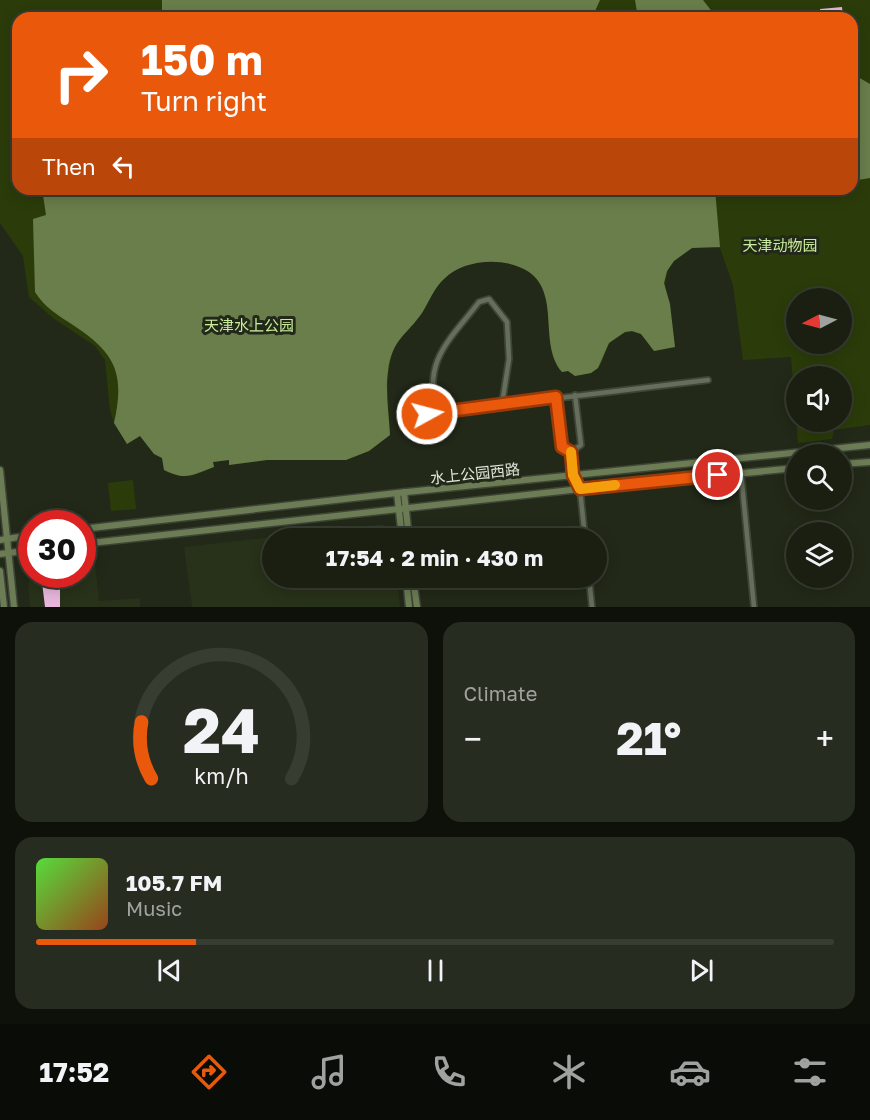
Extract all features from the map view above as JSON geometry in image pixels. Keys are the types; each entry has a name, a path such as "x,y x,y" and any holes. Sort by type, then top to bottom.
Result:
{"main road":[{"name":"水上公园西路","path":"96,527 401,493 870,445"},
{"path":"852,463 870,462"},
{"name":"水上公园西路","path":"96,542 580,489 786,469"},
{"path":"0,470 14,607"},
{"path":"401,493 402,528"},
{"path":"402,508 407,528"},
{"path":"0,540 18,537"},
{"path":"0,554 18,552"},
{"path":"0,571 4,607"},
{"path":"407,588 409,607"},
{"path":"414,588 417,607"}],"street":[{"path":"437,413 432,394 437,358 444,345 479,302 484,299 489,299 507,322 509,359 502,404"},
{"path":"427,414 708,380"},
{"path":"571,452 581,445 575,395"},
{"path":"556,397 562,447 571,452"},
{"path":"571,452 573,475 580,489 584,528"},
{"path":"741,473 754,607"},
{"path":"590,588 592,607"}],"shaded area":[{"path":"162,0 600,0 595,12 162,11"},
{"path":"635,0 703,0 712,12 637,12"},
{"path":"858,77 870,84 870,178 858,180"},
{"name":"天津水上公园","path":"43,195 716,195 720,247 692,248 674,261 667,271 664,283 670,304 675,347 654,351 641,334 632,331 625,332 609,343 598,368 591,373 575,376 568,371 562,372 555,361 551,348 544,293 539,282 529,272 520,267 497,262 462,267 452,272 440,283 422,313 396,345 390,360 387,379 390,435 369,451 346,460 267,460 229,465 229,460 213,462 214,467 184,476 164,470 162,458 154,454 140,436 127,444 114,423 118,391 117,378 108,355 88,335 47,307 35,292 33,219 46,215"},
{"path":"383,524 387,528 348,528"},
{"path":"262,538 262,588 398,588 400,607 192,607 184,547"},
{"path":"96,573 99,601 140,598 140,607 30,607 28,588 96,588"}],"green space":[{"name":"天津水上公园","path":"0,0 870,0 870,425 852,428 852,366 792,366 791,357 743,360 733,285 720,248 691,249 678,257 670,267 665,292 675,347 654,351 643,336 634,332 625,333 610,343 600,366 595,371 575,376 568,371 562,372 555,361 551,348 547,306 539,282 520,267 485,262 462,267 452,272 440,283 422,313 396,344 388,380 390,435 369,451 346,460 267,460 229,465 229,460 213,462 214,467 184,476 164,470 162,458 154,454 140,436 127,444 114,423 110,410 105,360 95,346 53,318 29,297 23,256 0,223"},
{"name":"天津水上公园","path":"797,432 834,432 832,439 798,443"},
{"path":"133,480 136,509 111,511 108,483"}],"building":[{"path":"842,7 842,12 820,12 820,9"},
{"path":"43,588 60,588 60,607 45,607"}],"slow traffic":[{"path":"571,452 573,475 580,489 615,485"}],"route":[{"path":"427,414 556,397 562,447 571,452 573,475 580,489 718,475"}],"park label":[{"name":"天津动物园","path":"780,245"}]}
